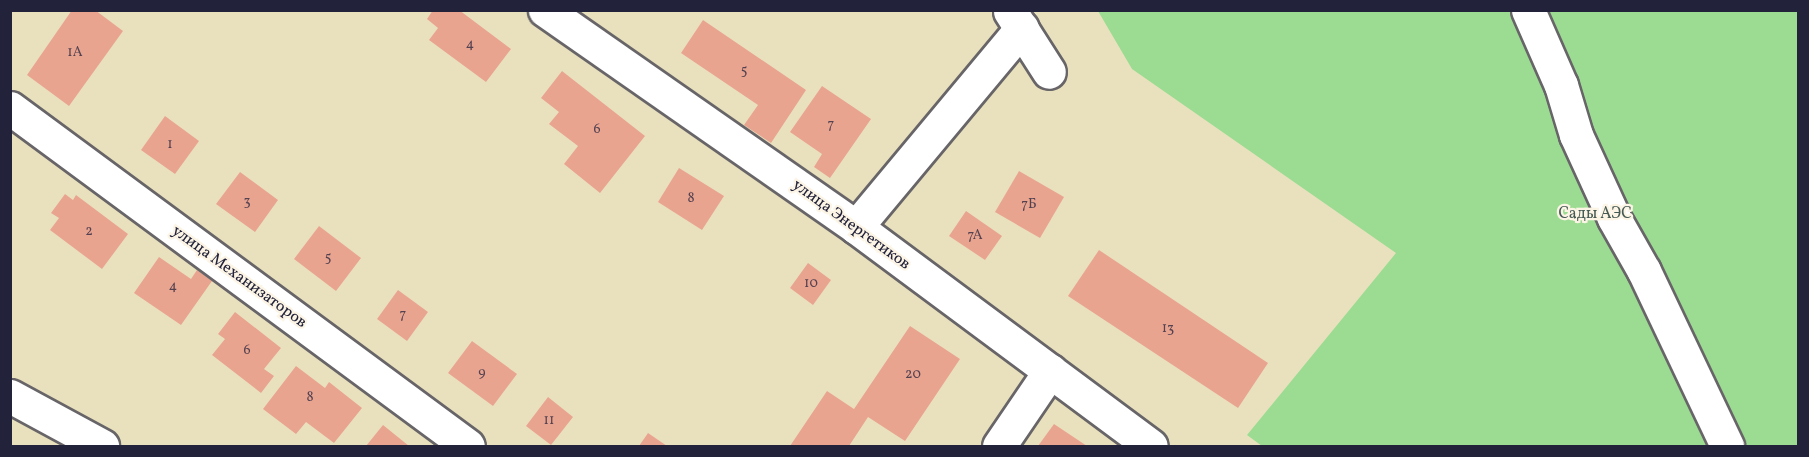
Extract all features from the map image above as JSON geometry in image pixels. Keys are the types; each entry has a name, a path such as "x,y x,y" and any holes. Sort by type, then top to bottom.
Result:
{"street":[{"name":"улица Энергетиков","path":"545,10 856,227 1151,447"},
{"path":"1528,10 1561,85 1580,145 1614,218 1644,271 1727,447"},
{"path":"856,227 1016,19 1050,72"},
{"name":"улица Механизаторов","path":"10,108 468,447"},
{"path":"999,447 1050,371"},
{"path":"10,396 102,447"}],"green space":[{"name":"Сады АЭС","path":"1098,11 1798,11 1798,446 1262,446 1247,435 1396,253 1132,69"}],"building":[{"path":"72,10 95,10 123,31 69,106 27,75"},
{"path":"433,10 459,10 511,49 486,82 429,40 438,28 427,19"},
{"path":"703,20 806,90 771,143 744,125 758,105 681,53"},
{"path":"562,71 645,136 600,193 564,164 578,146 549,124 559,112 541,98"},
{"path":"822,86 871,119 830,178 814,167 822,154 790,132"},
{"path":"165,116 199,141 175,174 141,150"},
{"path":"679,168 724,196 702,230 658,202"},
{"path":"1019,171 1064,197 1040,238 995,212"},
{"path":"240,172 278,200 255,232 216,204"},
{"path":"65,194 73,200 76,195 128,234 102,269 50,230 59,218 51,213"},
{"path":"966,211 1002,236 985,260 949,236"},
{"path":"319,226 361,258 336,291 294,259"},
{"path":"1099,250 1268,363 1238,408 1068,296"},
{"path":"159,257 191,279 197,270 212,281 181,325 134,293"},
{"path":"808,263 831,280 813,305 790,288"},
{"path":"398,290 428,312 407,341 377,319"},
{"path":"235,312 281,348 264,369 274,376 261,393 212,355 225,339 218,334"},
{"path":"910,326 960,359 905,441 868,417 849,446 790,446 827,391 854,409"},
{"path":"472,341 517,374 493,406 448,373"},
{"path":"296,366 325,388 329,382 362,408 334,443 306,422 296,434 263,409"},
{"path":"548,397 573,417 551,445 526,426"},
{"path":"1054,424 1087,446 1038,446"},
{"path":"383,425 409,446 366,446"},
{"path":"648,433 667,446 639,446"}]}
